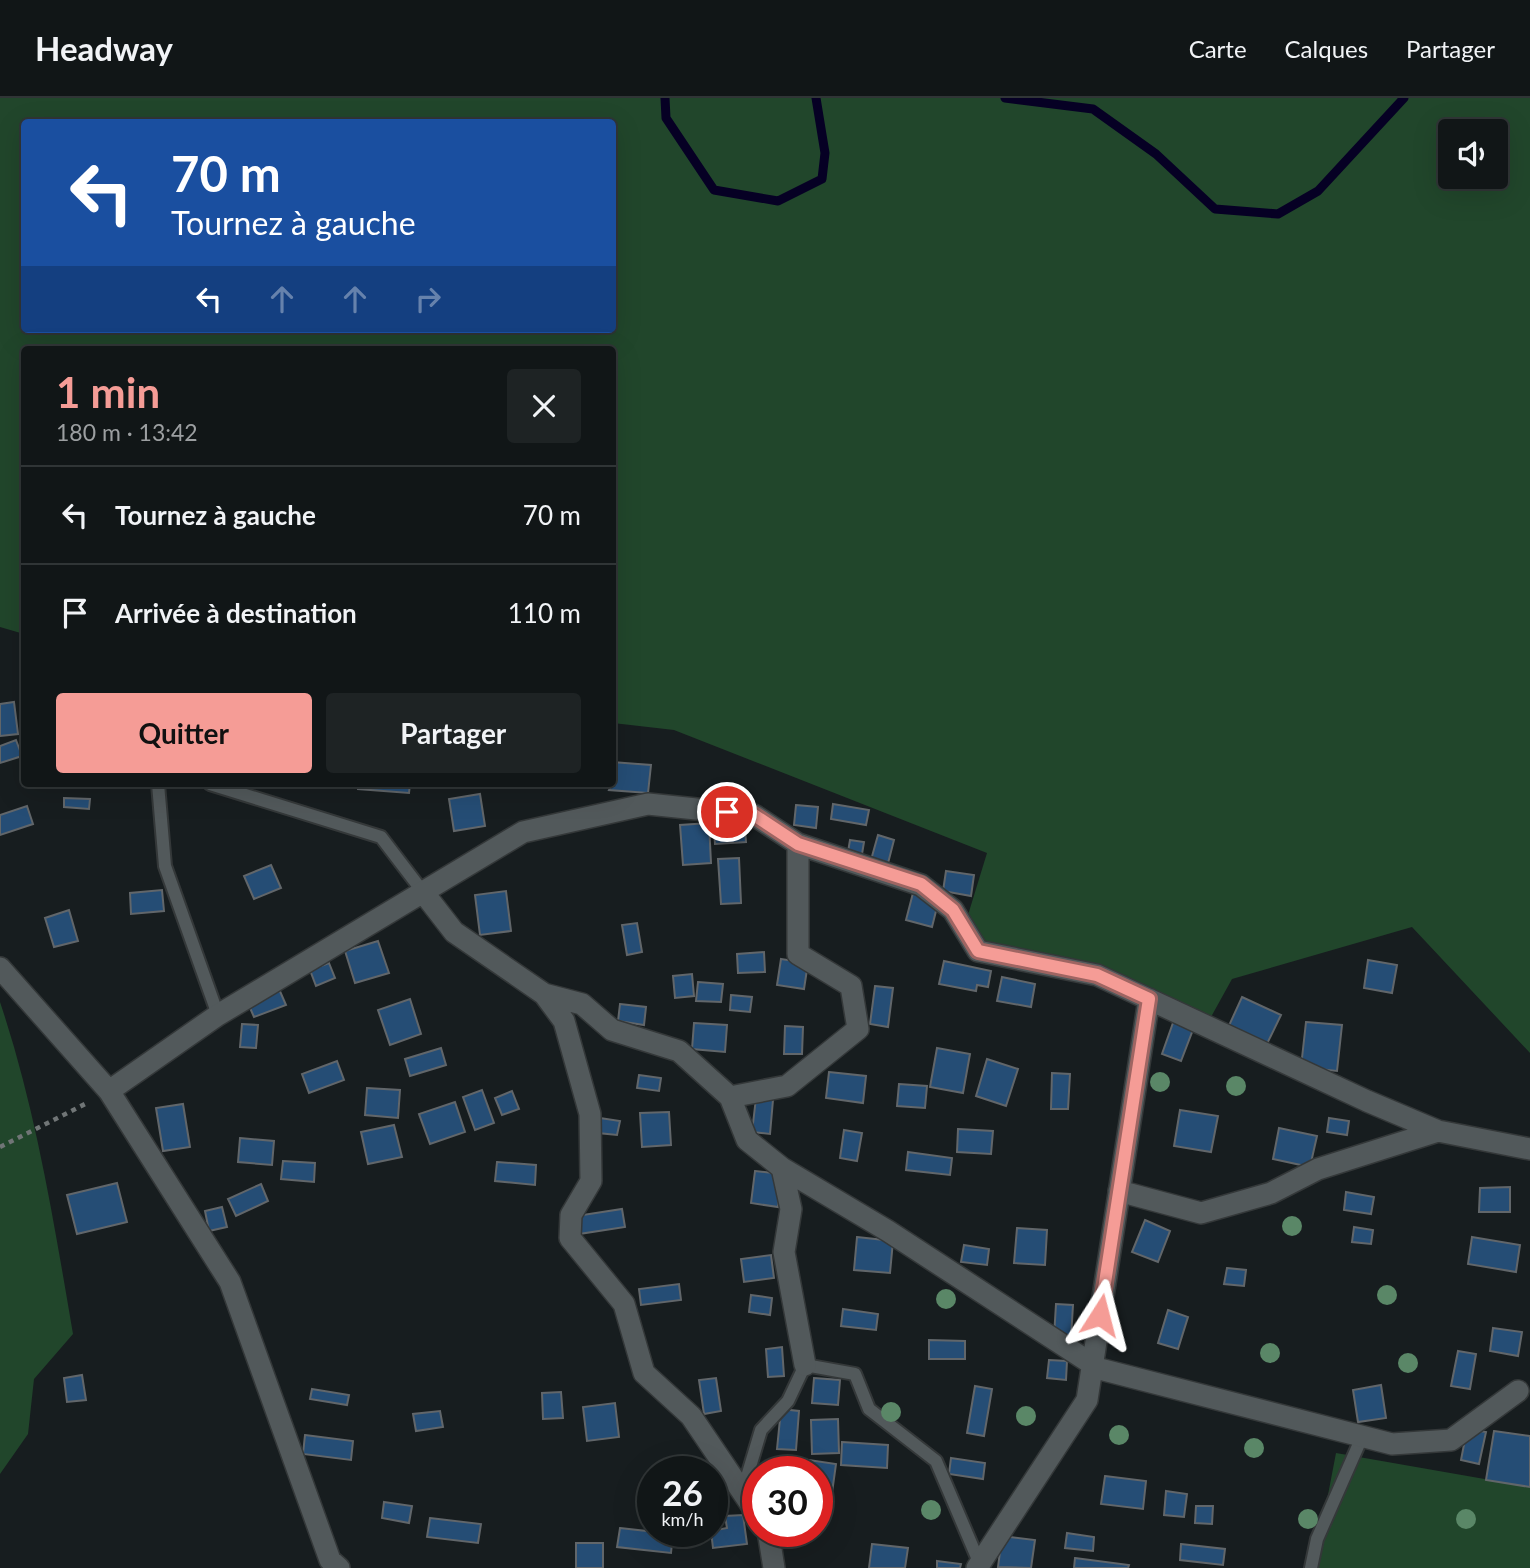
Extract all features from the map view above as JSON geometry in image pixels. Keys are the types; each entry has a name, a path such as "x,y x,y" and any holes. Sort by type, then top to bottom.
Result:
{"street":[{"path":"109,1091 218,1015 523,832 648,804 754,815 798,844 921,884 953,910 978,951 1097,975 1367,1101 1438,1131 1530,1149"},
{"path":"730,1097 787,1086 858,1029 850,986 798,954 798,844"},
{"path":"423,892 454,932 544,994 564,1021 590,1114 591,1181 571,1215 570,1238 624,1304 644,1373 691,1416 742,1489"},
{"path":"0,968 109,1091 230,1282 330,1560 339,1568"},
{"path":"544,994 582,1004 612,1030 679,1051 730,1097 747,1140 782,1168 888,1231 1092,1366 1392,1444 1451,1440 1518,1391"},
{"path":"978,1565 1087,1400 1149,999"},
{"path":"1119,1191 1201,1213 1271,1193 1318,1169 1438,1131"},
{"path":"782,1168 791,1209 784,1252 805,1365"},
{"path":"771,1547 774,1568"}],"lane":[{"path":"158,787 164,866 218,1015"},
{"path":"220,787 381,837 423,892"},
{"path":"753,1456 761,1430 788,1401 805,1365 855,1374 869,1409 936,1461 978,1565"},
{"path":"1311,1568 1317,1539 1362,1437"}],"path":[{"path":"0,1147 109,1091"}],"green space":[{"path":"0,98 1530,98 1530,1053 1412,927 1232,979 1206,1026 1097,975 978,951 964,928 987,853 674,730 616,723 616,346 21,346 21,633 0,627"},
{"path":"0,1002 34,1125 73,1334 34,1379 28,1434 0,1474"},
{"path":"1336,1453 1530,1487 1530,1568 1314,1568"}],"building":[{"path":"14,702 18,734 0,736 0,704"},
{"path":"16,740 21,756 0,763 0,746"},
{"path":"616,762 651,765 648,793 609,790 610,787 616,787"},
{"path":"358,787 410,787 409,793"},
{"path":"480,794 485,826 454,831 449,799"},
{"path":"64,798 90,799 89,809 64,807"},
{"path":"833,804 869,810 866,825 831,819"},
{"path":"796,805 818,807 816,828 794,825"},
{"path":"27,806 33,824 0,835 0,815"},
{"path":"744,814 746,842 715,844 713,816"},
{"path":"709,823 711,863 683,865 680,825"},
{"path":"878,835 894,840 886,871 869,867"},
{"path":"850,840 864,842 861,860 847,858"},
{"path":"739,858 741,903 721,904 718,859"},
{"path":"271,865 281,888 254,899 244,876"},
{"path":"946,871 974,875 971,896 943,891"},
{"path":"162,890 164,911 131,914 130,893"},
{"path":"506,891 511,931 480,935 475,895"},
{"path":"913,893 939,899 932,927 906,920"},
{"path":"69,910 78,941 54,947 45,918"},
{"path":"637,923 642,952 627,955 622,925"},
{"path":"378,941 389,973 355,983 345,951"},
{"path":"764,952 765,972 738,973 737,954"},
{"path":"781,959 808,963 804,989 777,985"},
{"path":"1368,960 1397,965 1392,993 1364,988"},
{"path":"944,961 991,971 988,987 977,985 976,991 939,984"},
{"path":"329,963 335,978 316,986 310,970"},
{"path":"692,974 694,996 675,998 673,976"},
{"path":"1002,977 1035,984 1031,1007 997,1001"},
{"path":"698,982 723,984 721,1002 696,1001"},
{"path":"875,986 893,988 888,1027 870,1024"},
{"path":"279,989 286,1005 254,1017 247,1001"},
{"path":"731,995 752,997 750,1012 730,1010"},
{"path":"1242,997 1281,1015 1265,1048 1227,1030"},
{"path":"410,999 421,1034 390,1045 378,1010"},
{"path":"620,1004 646,1007 644,1025 618,1021"},
{"path":"1174,1020 1194,1027 1181,1061 1162,1054"},
{"path":"1306,1022 1342,1025 1337,1071 1301,1067"},
{"path":"694,1023 727,1025 725,1052 692,1049"},
{"path":"242,1024 258,1025 256,1048 240,1047"},
{"path":"785,1026 803,1027 802,1054 784,1054"},
{"path":"441,1048 446,1065 410,1076 405,1059"},
{"path":"937,1048 970,1054 963,1093 930,1087"},
{"path":"987,1059 1018,1069 1006,1106 976,1096"},
{"path":"337,1061 344,1080 309,1093 302,1074"},
{"path":"829,1072 866,1076 863,1103 826,1098"},
{"path":"1052,1073 1070,1074 1068,1109 1051,1109"},
{"path":"639,1075 661,1078 659,1091 637,1088"},
{"path":"899,1084 927,1086 925,1108 897,1106"},
{"path":"367,1088 400,1090 398,1118 365,1115"},
{"path":"482,1090 494,1123 475,1130 463,1097"},
{"path":"512,1091 519,1109 502,1115 495,1098"},
{"path":"756,1098 773,1100 770,1134 752,1132"},
{"path":"455,1102 465,1132 430,1144 419,1114"},
{"path":"183,1104 190,1147 163,1151 156,1108"},
{"path":"1180,1110 1218,1116 1211,1152 1174,1146"},
{"path":"669,1112 671,1145 642,1147 640,1113"},
{"path":"600,1118 620,1121 617,1135 598,1133"},
{"path":"1329,1118 1349,1121 1347,1135 1327,1132"},
{"path":"394,1125 402,1157 368,1164 361,1132"},
{"path":"1279,1128 1317,1136 1310,1167 1273,1159"},
{"path":"958,1129 993,1131 991,1154 957,1152"},
{"path":"844,1130 862,1133 857,1161 840,1158"},
{"path":"240,1138 274,1141 272,1165 238,1162"},
{"path":"908,1152 952,1158 950,1175 906,1170"},
{"path":"283,1161 315,1163 314,1182 281,1179"},
{"path":"497,1162 536,1165 535,1185 495,1181"},
{"path":"755,1171 782,1174 778,1207 751,1203"},
{"path":"117,1183 127,1222 77,1234 67,1195"},
{"path":"261,1184 268,1201 236,1216 228,1199"},
{"path":"1510,1187 1510,1212 1479,1212 1480,1188"},
{"path":"1346,1192 1374,1197 1371,1214 1344,1210"},
{"path":"222,1207 227,1227 209,1231 205,1211"},
{"path":"622,1209 625,1227 579,1234 576,1216"},
{"path":"1145,1220 1170,1231 1158,1262 1132,1252"},
{"path":"1354,1227 1373,1230 1371,1244 1352,1242"},
{"path":"1017,1228 1047,1230 1045,1265 1014,1263"},
{"path":"857,1237 893,1241 890,1273 854,1270"},
{"path":"1472,1237 1520,1245 1516,1272 1468,1264"},
{"path":"964,1245 989,1249 987,1265 961,1262"},
{"path":"771,1255 774,1278 744,1282 741,1259"},
{"path":"1227,1268 1246,1270 1244,1286 1224,1284"},
{"path":"679,1284 681,1300 641,1305 639,1289"},
{"path":"751,1295 772,1298 770,1315 749,1312"},
{"path":"1056,1304 1073,1305 1071,1338 1054,1337"},
{"path":"843,1309 878,1314 876,1330 841,1326"},
{"path":"1168,1310 1188,1317 1178,1349 1158,1343"},
{"path":"1493,1328 1522,1332 1518,1356 1490,1351"},
{"path":"929,1340 965,1341 965,1359 929,1359"},
{"path":"782,1347 784,1376 768,1377 766,1349"},
{"path":"1458,1351 1476,1354 1470,1389 1451,1386"},
{"path":"1049,1360 1067,1361 1066,1380 1047,1378"},
{"path":"82,1375 86,1400 67,1402 64,1378"},
{"path":"716,1378 721,1411 704,1414 699,1380"},
{"path":"814,1378 840,1380 838,1405 812,1403"},
{"path":"1381,1385 1386,1418 1358,1422 1353,1390"},
{"path":"975,1386 992,1389 984,1436 967,1433"},
{"path":"312,1389 349,1395 347,1405 310,1399"},
{"path":"561,1392 563,1418 543,1419 542,1393"},
{"path":"615,1403 619,1437 587,1441 583,1407"},
{"path":"781,1409 799,1411 796,1450 777,1449"},
{"path":"440,1411 443,1427 416,1431 413,1414"},
{"path":"838,1419 839,1453 812,1454 811,1420"},
{"path":"1467,1429 1486,1432 1479,1464 1461,1460"},
{"path":"1494,1431 1530,1436 1530,1487 1486,1480"},
{"path":"305,1435 353,1441 351,1460 303,1454"},
{"path":"842,1442 888,1445 887,1468 841,1465"},
{"path":"951,1458 985,1463 983,1479 949,1474"},
{"path":"833,1464 836,1464 833,1486"},
{"path":"1105,1476 1146,1481 1143,1509 1101,1504"},
{"path":"1166,1491 1187,1494 1184,1517 1164,1515"},
{"path":"384,1502 412,1506 409,1523 382,1518"},
{"path":"1196,1506 1213,1506 1212,1524 1195,1523"},
{"path":"742,1515 742,1545 728,1546 728,1516"},
{"path":"430,1518 481,1524 478,1543 427,1537"},
{"path":"620,1528 637,1530 637,1547 672,1547 671,1553 617,1547"},
{"path":"1067,1533 1094,1537 1093,1551 1065,1548"},
{"path":"1002,1536 1035,1540 1031,1568 998,1567"},
{"path":"576,1543 603,1543 603,1568 576,1568"},
{"path":"872,1544 908,1548 905,1568 869,1568"},
{"path":"1181,1544 1225,1549 1223,1565 1180,1560"},
{"path":"1075,1558 1129,1565 1128,1568 1074,1568"},
{"path":"937,1561 961,1564 960,1568 937,1568"}],"waterway":[{"path":"665,98 666,118 714,190 778,201 822,179 825,153 816,98"},
{"path":"1005,98 1093,109 1156,154 1215,209 1278,214 1318,191 1404,98"}],"route":[{"path":"727,812 754,815 798,844 921,884 953,910 978,951 1097,975 1149,999 1100,1315"}]}
